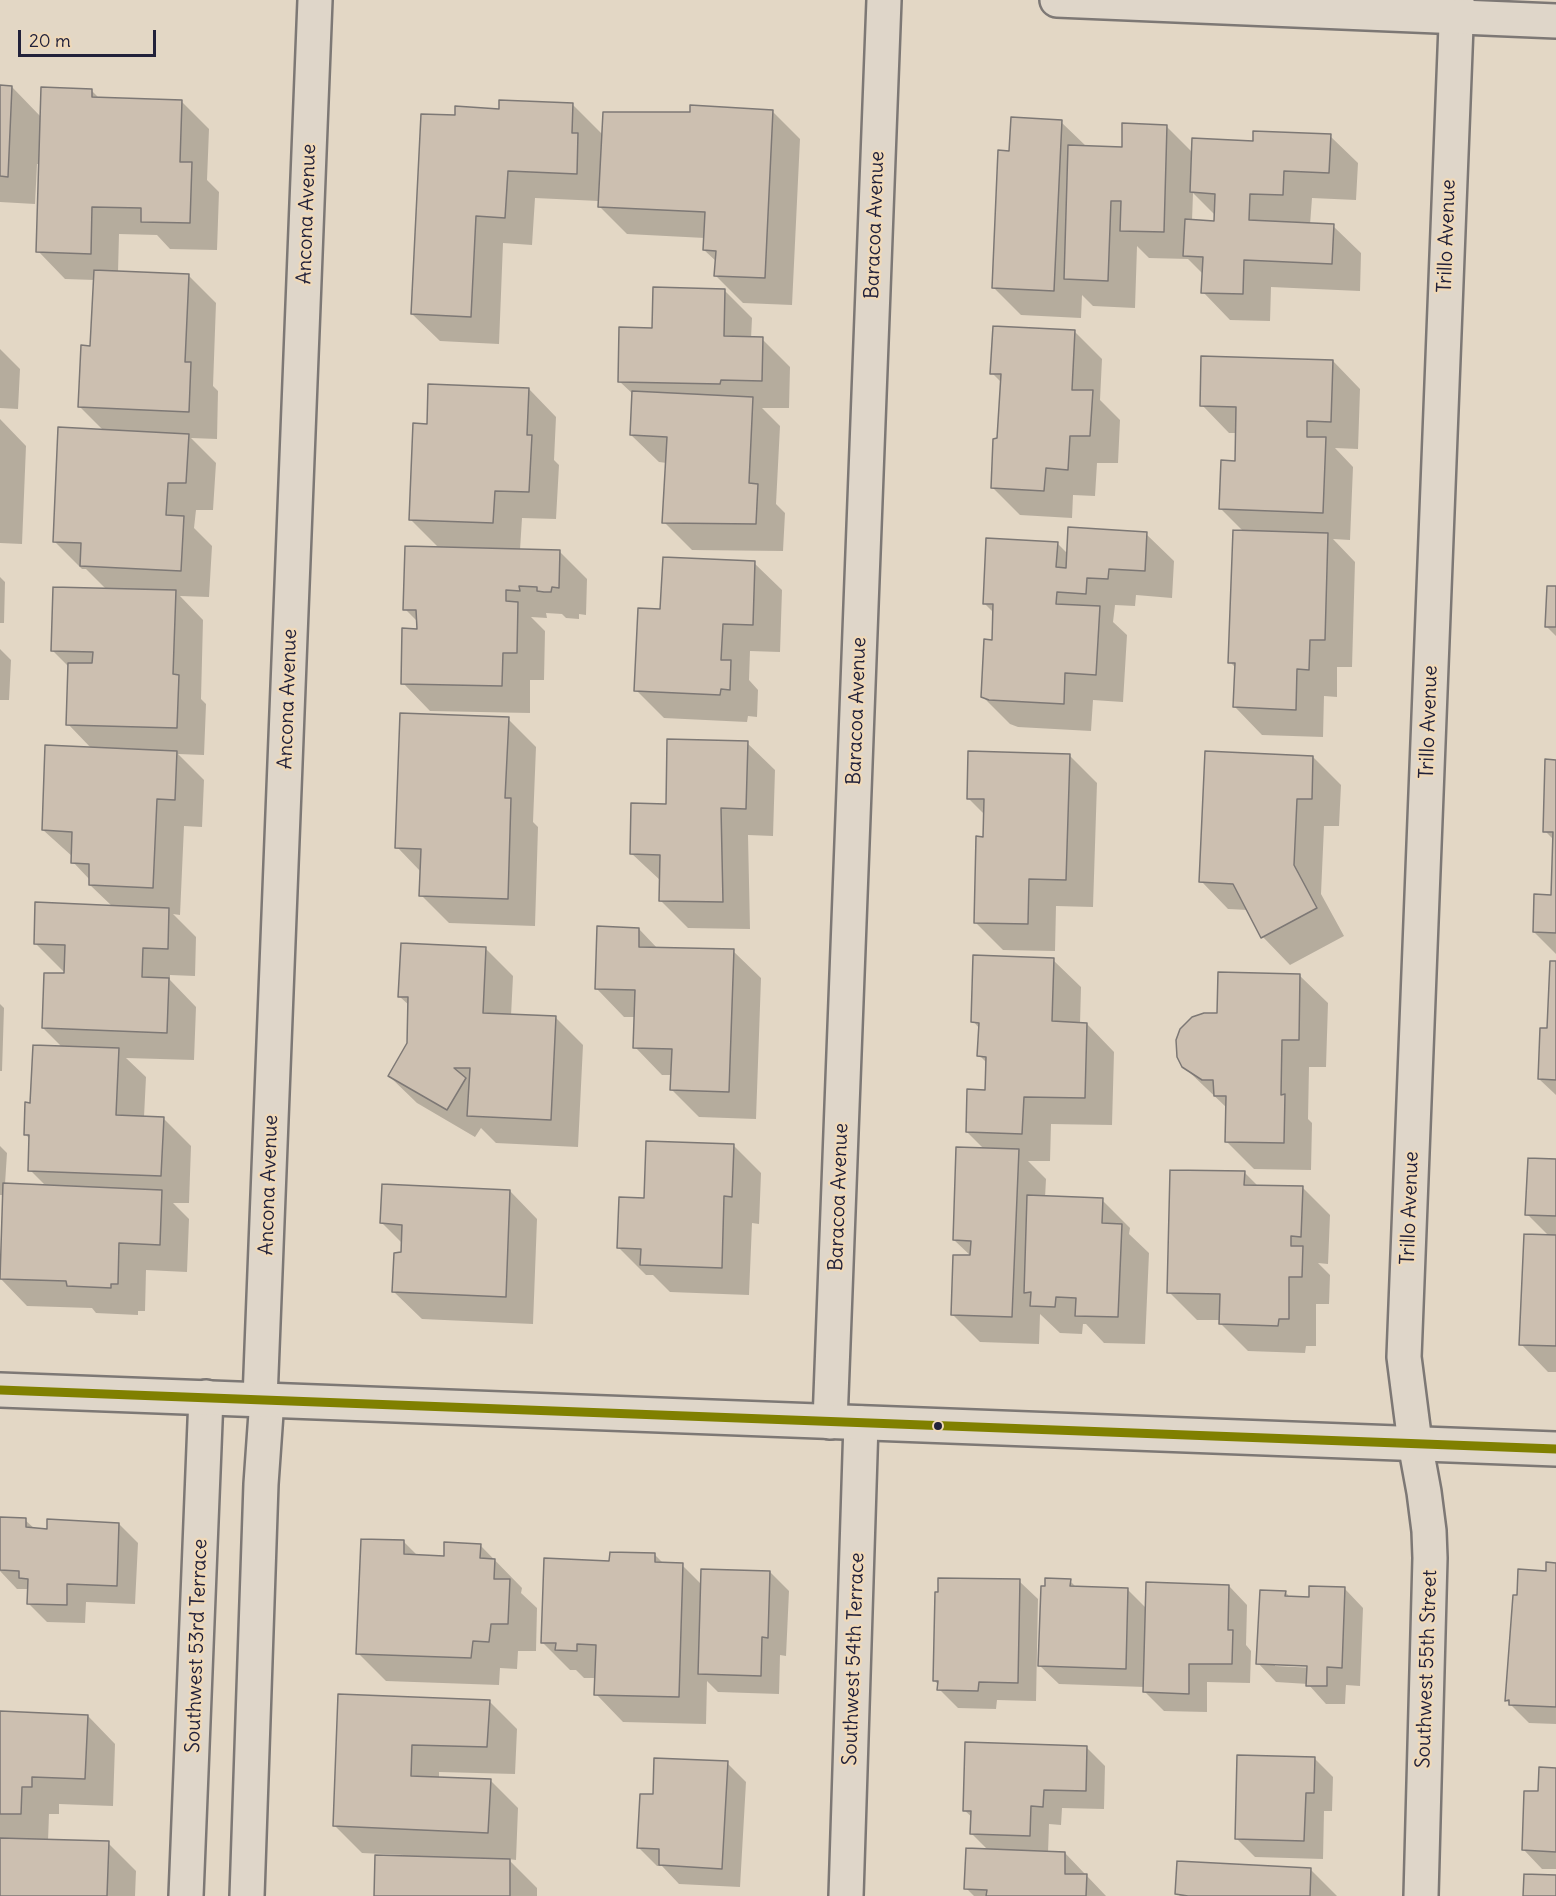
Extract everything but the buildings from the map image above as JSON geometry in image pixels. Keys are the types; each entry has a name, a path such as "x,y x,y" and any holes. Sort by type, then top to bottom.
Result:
{"street":[{"name":"Ancona Avenue","path":"264,1399 315,0"},
{"name":"Baracoa Avenue","path":"845,1422 884,0"},
{"path":"1056,0 1456,8 1556,21"},
{"name":"Trillo Avenue","path":"1415,1443 1404,1358 1456,8"},
{"path":"0,1390 1556,1449"},
{"name":"Southwest 53rd Terrace","path":"186,1896 206,1397"},
{"path":"247,1896 264,1399"},
{"name":"Southwest 54th Terrace","path":"845,1422 846,1896"},
{"name":"Southwest 55th Street","path":"1415,1443 1424,1492 1430,1558 1421,1896"}],"transit line":[{"path":"0,1390 1556,1449"}]}
